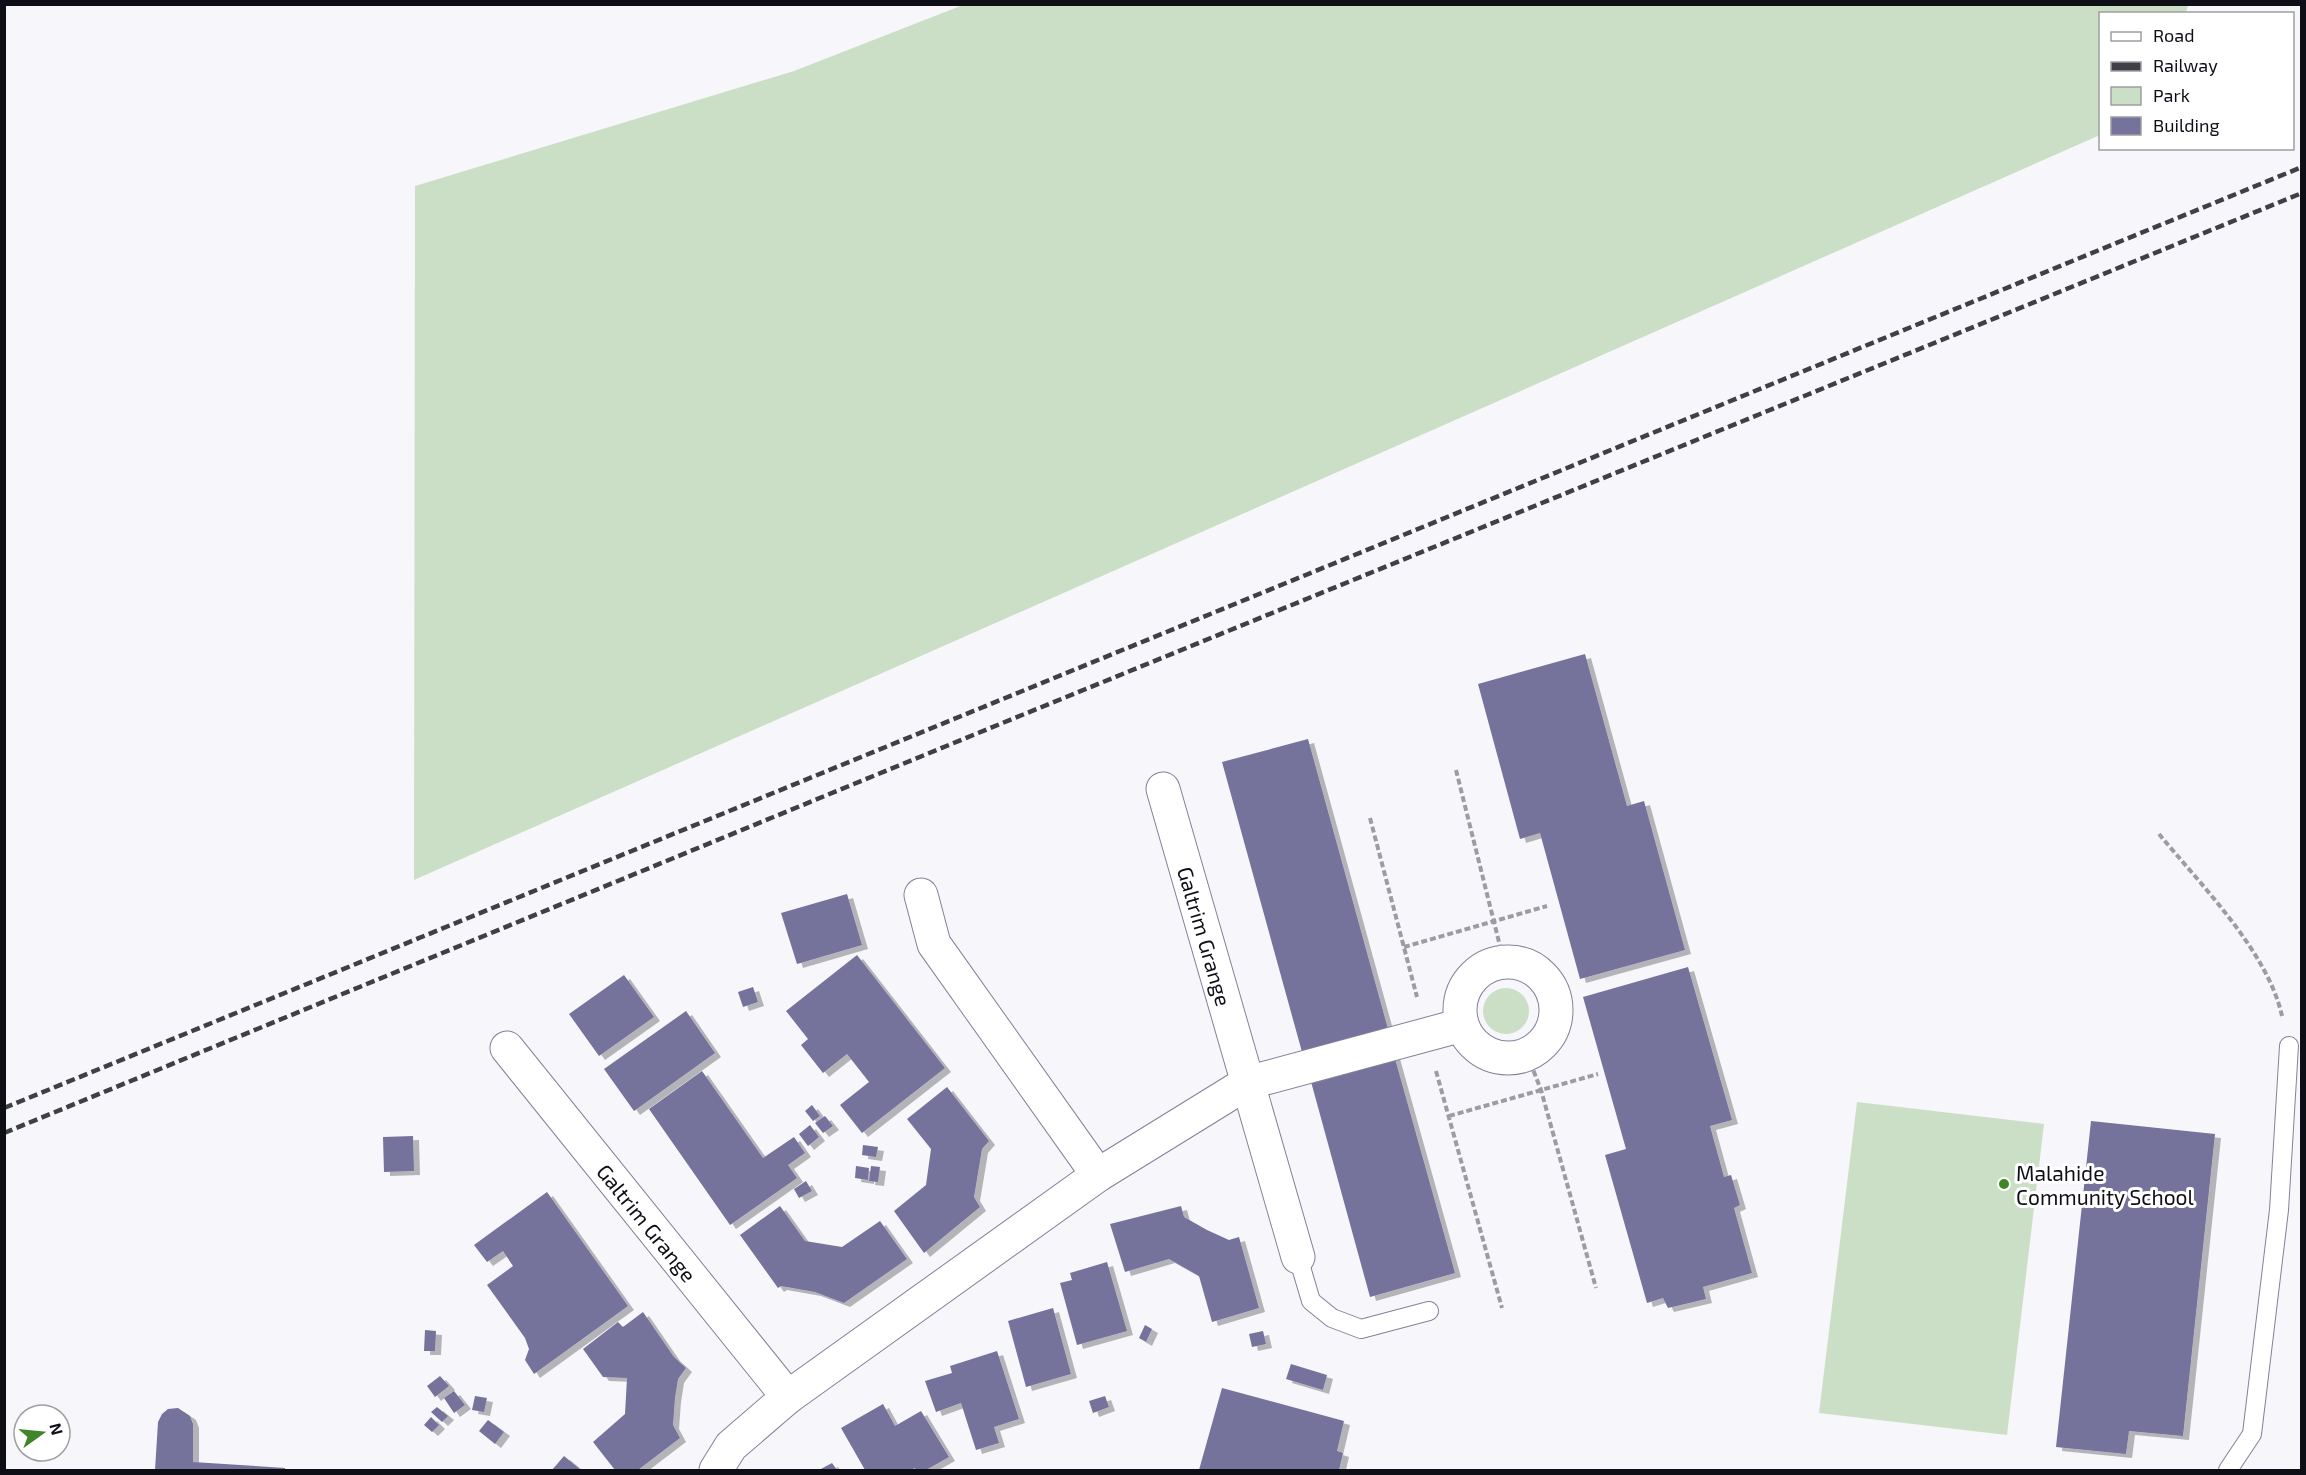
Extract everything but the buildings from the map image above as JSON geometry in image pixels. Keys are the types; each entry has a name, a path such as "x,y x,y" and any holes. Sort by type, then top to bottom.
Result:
{"street":[{"name":"Galtrim Grange","path":"1163,789 1298,1257"},
{"path":"921,895 934,944 1098,1174"},
{"path":"1512,961 1527,965 1541,974 1550,986 1555,1001 1556,1017 1541,1045 1527,1054 1512,1058 1495,1056 1481,1050 1469,1038 1462,1025 1459,1008 1462,993 1471,979 1482,969 1496,962 1512,961"},
{"path":"716,1470 731,1446 788,1397 1098,1174 1247,1083 1462,1025"},
{"name":"Galtrim Grange","path":"507,1048 788,1397"}],"lane":[{"path":"2228,1470 2252,1434 2279,1210 2289,1046"},
{"path":"1298,1257 1311,1301 1332,1318 1361,1329 1430,1311"}],"path":[{"path":"1456,770 1504,962"},
{"path":"2159,834 2252,947 2279,1000 2289,1046"},
{"path":"1404,947 1547,906"},
{"path":"1527,1054 1541,1090 1596,1288"},
{"path":"1449,1116 1598,1074"}],"green space":[{"path":"963,4 2188,5 2186,12 2099,12 2099,135 414,880 415,186 794,71"},
{"path":"1506,988 1522,995 1529,1011 1522,1027 1506,1034 1490,1027 1483,1011 1490,995"},
{"path":"1857,1102 2044,1124 2007,1435 1819,1413"}],"railway":[{"path":"4,1108 2302,167"},
{"path":"4,1133 2302,193"}],"place":[{"name":"Malahide Community School","path":"2004,1184"}]}
